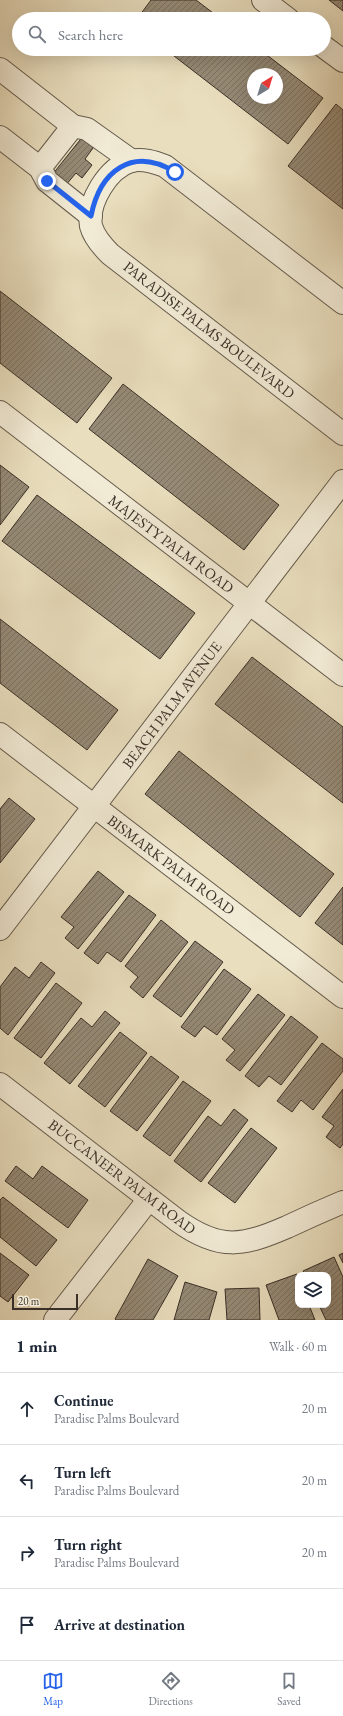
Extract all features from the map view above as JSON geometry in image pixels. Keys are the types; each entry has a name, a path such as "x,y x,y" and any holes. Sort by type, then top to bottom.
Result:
{"street":[{"path":"263,0 279,12"},
{"path":"331,52 343,61"},
{"path":"0,69 73,126 87,129 132,161 153,162 175,172 343,303"},
{"path":"40,168 73,126"},
{"path":"0,137 40,168 47,181 91,216"},
{"name":"PARADISE PALMS BOULEVARD","path":"132,161 114,172 97,193 91,216 91,226 95,236 110,254 343,434"},
{"name":"MAJESTY PALM ROAD","path":"0,412 343,675"},
{"name":"BEACH PALM AVENUE","path":"0,929 343,481"},
{"name":"BISMARK PALM ROAD","path":"0,734 343,997"},
{"name":"BUCCANEER PALM ROAD","path":"0,1084 189,1229 215,1240 229,1243 258,1239 343,1202"},
{"path":"54,1320 149,1199"}],"building":[{"path":"151,0 196,0 212,12 142,12"},
{"path":"329,0 343,0 343,11"},
{"path":"174,56 268,56 323,98 288,144"},
{"path":"336,104 343,110 343,209 288,166"},
{"path":"84,135 96,144 85,159 92,165 82,178 76,173 65,186 52,175"},
{"path":"0,291 112,378 77,423 0,363"},
{"path":"123,384 279,505 244,550 89,429"},
{"path":"0,465 29,487 0,525"},
{"path":"37,495 195,613 160,659 2,541"},
{"path":"0,619 118,710 87,750 0,683"},
{"path":"252,657 343,727 343,803 215,704"},
{"path":"179,751 334,874 300,917 145,794"},
{"path":"9,798 35,819 0,863 0,809"},
{"path":"98,871 124,892 78,949 65,938 74,927 61,917"},
{"path":"343,887 343,945 315,923"},
{"path":"129,895 156,915 121,962 107,952 98,964 84,953"},
{"path":"161,920 188,942 143,998 130,987 138,977 125,966"},
{"path":"195,941 223,962 181,1017 153,996"},
{"path":"41,962 55,973 8,1035 0,1028 0,987 15,967 29,978"},
{"path":"224,969 251,989 217,1035 204,1026 195,1037 181,1027"},
{"path":"56,983 82,1003 41,1058 14,1038"},
{"path":"258,994 285,1015 240,1071 226,1060 235,1050 222,1039"},
{"path":"105,1011 120,1023 70,1084 44,1063 81,1018 92,1027"},
{"path":"291,1016 318,1037 281,1085 269,1076 259,1087 245,1076"},
{"path":"120,1032 147,1053 105,1107 78,1086"},
{"path":"322,1043 343,1059 343,1071 313,1110 301,1100 292,1112 277,1101"},
{"path":"151,1056 179,1077 137,1131 110,1111"},
{"path":"183,1081 211,1101 170,1156 143,1136"},
{"path":"343,1089 343,1144 340,1148 326,1137 334,1126 322,1117"},
{"path":"234,1109 248,1120 201,1182 174,1161 208,1116 221,1126"},
{"path":"251,1128 277,1148 235,1203 208,1183"},
{"path":"16,1166 33,1179 42,1166 88,1200 68,1228 5,1181"},
{"path":"3,1197 57,1240 36,1266 0,1237 0,1200"},
{"path":"0,1253 29,1275 8,1302 0,1296"},
{"path":"343,1253 343,1263 339,1255"},
{"path":"334,1257 343,1277 343,1320 326,1320 320,1308 331,1308 331,1272 303,1271"},
{"path":"148,1259 178,1276 153,1320 116,1320 115,1319"},
{"path":"295,1275 295,1308 310,1308 315,1320 279,1320 266,1285"},
{"path":"185,1282 217,1292 209,1320 174,1320"},
{"path":"259,1288 260,1320 227,1320 225,1289"}],"route":[{"path":"47,181 91,216 97,193 114,172 122,165 132,161 142,160 164,166 175,172"}]}
